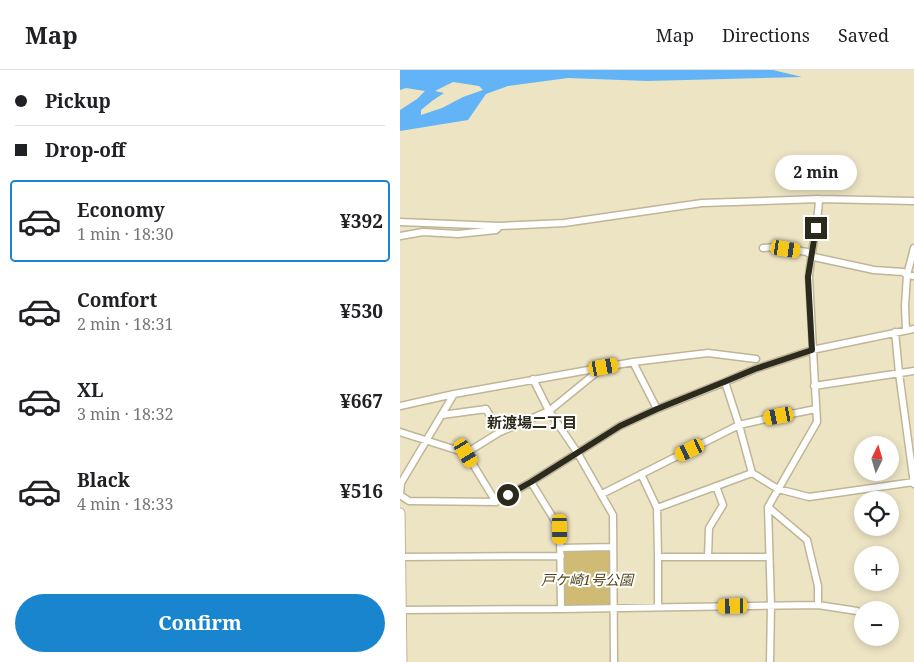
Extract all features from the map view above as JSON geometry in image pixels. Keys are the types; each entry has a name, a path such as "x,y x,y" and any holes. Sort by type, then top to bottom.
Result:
{"street":[{"path":"400,222 500,226 564,223 702,203 819,199 914,201"},
{"path":"770,662 768,507 817,422 808,277 819,199"},
{"path":"400,236 423,232 458,234 496,230 500,226"},
{"path":"763,248 776,247 807,252 814,257 874,270 903,272 910,276"},
{"path":"906,330 905,306 914,248"},
{"path":"454,394 401,483 400,495 409,501 496,502 620,426 657,409 755,369 812,350 914,329"},
{"path":"724,382 752,473 778,489 809,497 914,482 895,332"},
{"path":"400,406 533,379 633,362 708,352 756,359"},
{"path":"633,362 657,409"},
{"path":"466,453 500,432 549,410 604,367"},
{"path":"814,386 914,371"},
{"path":"533,379 549,410 577,452 613,515 614,662"},
{"path":"602,494 739,426 816,408"},
{"path":"442,415 486,409 500,432"},
{"path":"400,432 466,453 496,502"},
{"path":"657,508 752,473"},
{"path":"641,474 657,508 658,607"},
{"path":"531,482 560,529 561,609"},
{"path":"708,557 709,528 723,505 716,486"},
{"path":"768,507 807,540 818,586 818,605"},
{"path":"400,513 402,662"},
{"path":"400,557 560,552 613,547"},
{"path":"658,557 769,557"},
{"path":"401,610 818,605 854,611"}],"green space":[{"name":"戸ケ崎1号公園","path":"610,550 611,606 564,606 564,552"}],"water":[{"path":"400,70 773,70 802,77 647,81 568,78 508,86 486,94 468,120 400,131 400,110 417,99 425,91 406,88 400,90","holes":["453,82 479,86 483,90 421,115 421,110 444,93 435,91"]}],"district":[{"name":"新渡場二丁目","path":"532,422"}],"route":[{"path":"508,495 620,426 755,369 812,350 808,277 816,228"}]}
